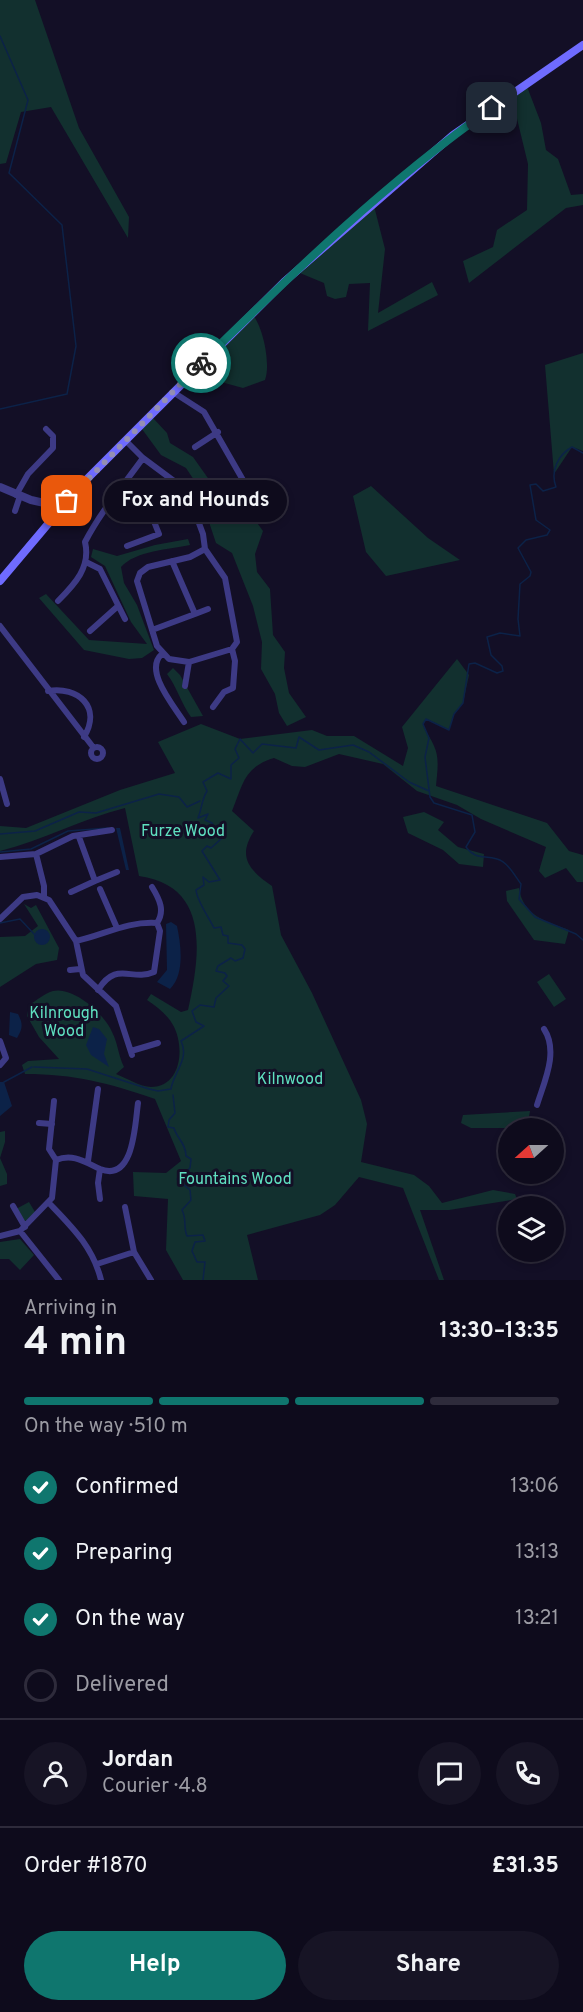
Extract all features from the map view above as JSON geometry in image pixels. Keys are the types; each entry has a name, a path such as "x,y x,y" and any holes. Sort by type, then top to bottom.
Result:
{"main road":[{"path":"0,581 62,507 125,440 284,282 368,206 453,135 583,45"}],"street":[{"path":"173,392 204,412 218,432 247,487 246,493 232,499"},
{"path":"15,511 18,496 28,474 53,448 55,441 51,430"},
{"path":"195,447 218,432"},
{"path":"125,440 143,458 172,478 186,493 203,534 205,549 225,578 237,642 232,649 189,662 179,662 162,654 137,581 140,573 148,567 205,549"},
{"path":"58,601 77,582 89,553 86,542 100,520 102,510 116,496 143,458"},
{"path":"0,487 18,496 62,507"},
{"path":"116,496 153,519 159,534 127,546"},
{"path":"172,561 195,614"},
{"path":"86,562 100,569 125,619"},
{"path":"90,631 118,606"},
{"path":"152,630 208,609"},
{"path":"0,626 93,747"},
{"path":"213,707 224,692 233,688 235,661 232,649"},
{"path":"162,654 155,666 165,691 184,722"},
{"path":"185,686 189,662"},
{"path":"48,690 62,688 77,693 84,701 89,711 91,726 84,737"},
{"path":"0,779 7,804"},
{"path":"0,857 36,854 60,841 112,830"},
{"path":"79,837 95,881"},
{"path":"36,854 44,896 65,921 76,941 80,969 89,982 116,1006 132,1053 158,1043"},
{"path":"71,892 117,872"},
{"path":"98,990 108,977 121,971 148,975 154,972 160,931 157,924 162,906 152,887"},
{"path":"100,889 117,928"},
{"path":"0,919 23,897 44,896"},
{"path":"76,941 94,938 139,922 157,924"},
{"path":"70,970 80,969"},
{"path":"537,1105 550,1057 549,1040 544,1029"},
{"path":"0,1041 6,1058 0,1065"},
{"path":"88,1161 98,1089"},
{"path":"0,1236 22,1229 49,1203 55,1186 56,1160 49,1149 54,1101"},
{"path":"56,1160 70,1157 88,1161 100,1169 113,1172 121,1168 131,1148 138,1103"},
{"path":"39,1123 52,1124"},
{"path":"100,1169 98,1183 100,1199"},
{"path":"49,1203 84,1240 97,1264 101,1280"},
{"path":"13,1206 22,1229 59,1280"},
{"path":"125,1207 134,1252 151,1280"},
{"path":"97,1264 134,1252"}],"green space":[{"path":"0,0 35,0 79,128 129,217 128,238 51,107 21,112 6,163 0,164"},
{"path":"526,84 541,123 546,150 558,159 571,195 583,194 583,205 566,208 469,283 463,261 493,247 497,230 527,210 528,164 511,94"},
{"path":"373,202 385,249 378,313 432,282 438,295 368,331 370,283 349,284 346,297 335,299 327,296 324,283 295,271"},
{"path":"252,314 260,327 265,346 267,373 265,380 243,388 221,382 211,385 181,384"},
{"path":"583,353 583,451 572,447 554,474 545,365"},
{"path":"153,418 167,433 170,443 193,457 210,481 216,478 228,504 248,501 260,504 255,520 263,531 255,554 257,572 270,589 273,635 285,652 284,668 289,693 306,717 287,726 279,713 275,694 261,669 262,642 253,606 232,553 216,543 210,525 208,501 186,468 161,455 142,429"},
{"path":"371,486 428,538 460,560 386,576 366,552 353,496"},
{"path":"188,539 190,545 144,554 135,557 121,567 124,583 137,605 154,650 142,658 129,659 84,650 39,598 46,594 89,640 147,644 131,622 105,566 91,557 93,549 117,556 155,545"},
{"path":"457,659 469,675 463,703 454,714 449,730 427,719 423,724 436,751 438,766 436,786 547,823 569,851 583,855 583,882 577,882 566,868 545,878 539,871 546,847 481,819 457,805 417,791 383,764 339,754 305,767 292,766 274,758 256,766 242,785 232,811 254,831 246,848 248,862 257,874 272,886 281,935 312,993 361,1100 367,1124 361,1162 414,1175 429,1186 442,1203 493,1190 516,1196 498,1196 498,1202 449,1210 420,1210 444,1280 439,1280 403,1188 359,1177 335,1205 320,1215 247,1235 258,1280 183,1280 166,1250 168,1199 134,1196 133,1172 166,1173 181,1161 155,1099 91,1080 25,1074 22,1065 28,1061 59,1059 39,1037 27,1016 29,1005 50,992 61,991 79,997 88,1003 108,1025 124,1067 116,1074 147,1087 161,1085 169,1080 178,1064 177,1034 168,1017 147,1000 151,994 181,1012 188,1010 196,968 197,947 195,927 189,909 179,894 162,882 139,876 125,808 0,851 0,826 26,828 120,790 175,773 158,742 201,724 240,739 312,730 327,736 354,736 403,766 408,748 402,727"},
{"path":"173,668 180,675 203,716 191,717 167,674"},
{"path":"424,812 444,822 438,830 458,847 484,854 483,867 459,864 443,850 408,833 403,817"},
{"path":"519,888 525,905 531,911 544,920 569,930 565,944 534,940 507,901 506,891"},
{"path":"24,904 31,908 36,905 59,948 57,960 36,964 0,987 0,937 25,936 38,926"},
{"path":"549,974 566,999 554,1007 537,982"},
{"path":"530,1111 529,1118 498,1118 498,1128 471,1128 461,1123 463,1115"},
{"path":"5,1131 5,1142 0,1158 0,1132"},
{"path":"0,1158 7,1174 7,1184 0,1186"},
{"path":"29,1202 35,1212 26,1221 21,1220 16,1209"},
{"path":"20,1239 34,1255 20,1270 9,1259 0,1259 0,1242"}],"water":[{"path":"116,828 120,828 129,870 126,870"},
{"path":"171,922 177,926 181,959 178,975 170,989 157,982 167,970 166,924"},
{"path":"42,929 50,937 42,945 34,937"},
{"path":"10,1012 18,1014 21,1021 22,1026 17,1038 9,1035"},
{"path":"93,1027 99,1029 107,1039 104,1054 109,1067 91,1055 86,1045"},
{"path":"0,1082 4,1082 12,1106 0,1116"}],"waterway":[{"path":"0,36 28,100 9,173 62,225 76,346 67,394 0,409"},
{"path":"583,453 572,447 559,459 554,475 556,487 543,491 536,484 530,485 536,520 550,530 547,535 526,540 518,548 531,572 530,576 520,584 518,619 520,636 500,633 487,637 491,655 502,666 503,671 497,673 475,663 469,664 463,703 454,714 449,730 426,719 423,724 429,738 425,757 430,797 434,803 472,815 475,832 466,847 477,855 497,859 508,866 521,884 519,899 535,917 576,934 583,940"},
{"path":"34,1067 87,1069 149,1089 158,1091 171,1089 184,1054 181,1041 204,1026 196,1022 192,1011 200,1005 214,1007 216,998 229,986 223,981 227,976 225,973 216,971 218,966 231,958 235,961 243,958 245,949 242,945 228,943 228,936 223,935 221,927 214,928 196,890 204,885 203,877 209,882 220,880 202,851 207,846 211,848 221,839 212,823 205,820 208,814 198,818 207,791 203,782 218,773 231,779 231,765 239,758 235,749 240,739 253,753 262,744 296,748 299,737 319,750 353,745 369,752 409,782 429,791"},
{"path":"0,834 35,831 79,812 96,813 159,794 179,797 187,807 200,801"},
{"path":"0,852 31,849 68,831 108,828"},
{"path":"0,923 20,919 35,935"},
{"path":"4,1082 32,1067"},
{"path":"173,1095 175,1113 169,1120 168,1127 174,1128 185,1148 186,1156 191,1159 190,1168 177,1179 190,1190 191,1200 182,1210 187,1236 203,1235 205,1241 195,1242 192,1251 197,1262 205,1262 203,1280"}],"way so far":[{"path":"67,501 201,363"}],"place":[{"name":"Fox and Hounds","path":"67,501"}],"route":[{"path":"201,363 284,282 363,211 453,135 492,108"}],"park label":[{"name":"Furze Wood","path":"183,832"},
{"name":"Kilnrough Wood","path":"64,1023"},
{"name":"Kilnwood","path":"290,1080"},
{"name":"Fountains Wood","path":"235,1180"}]}
